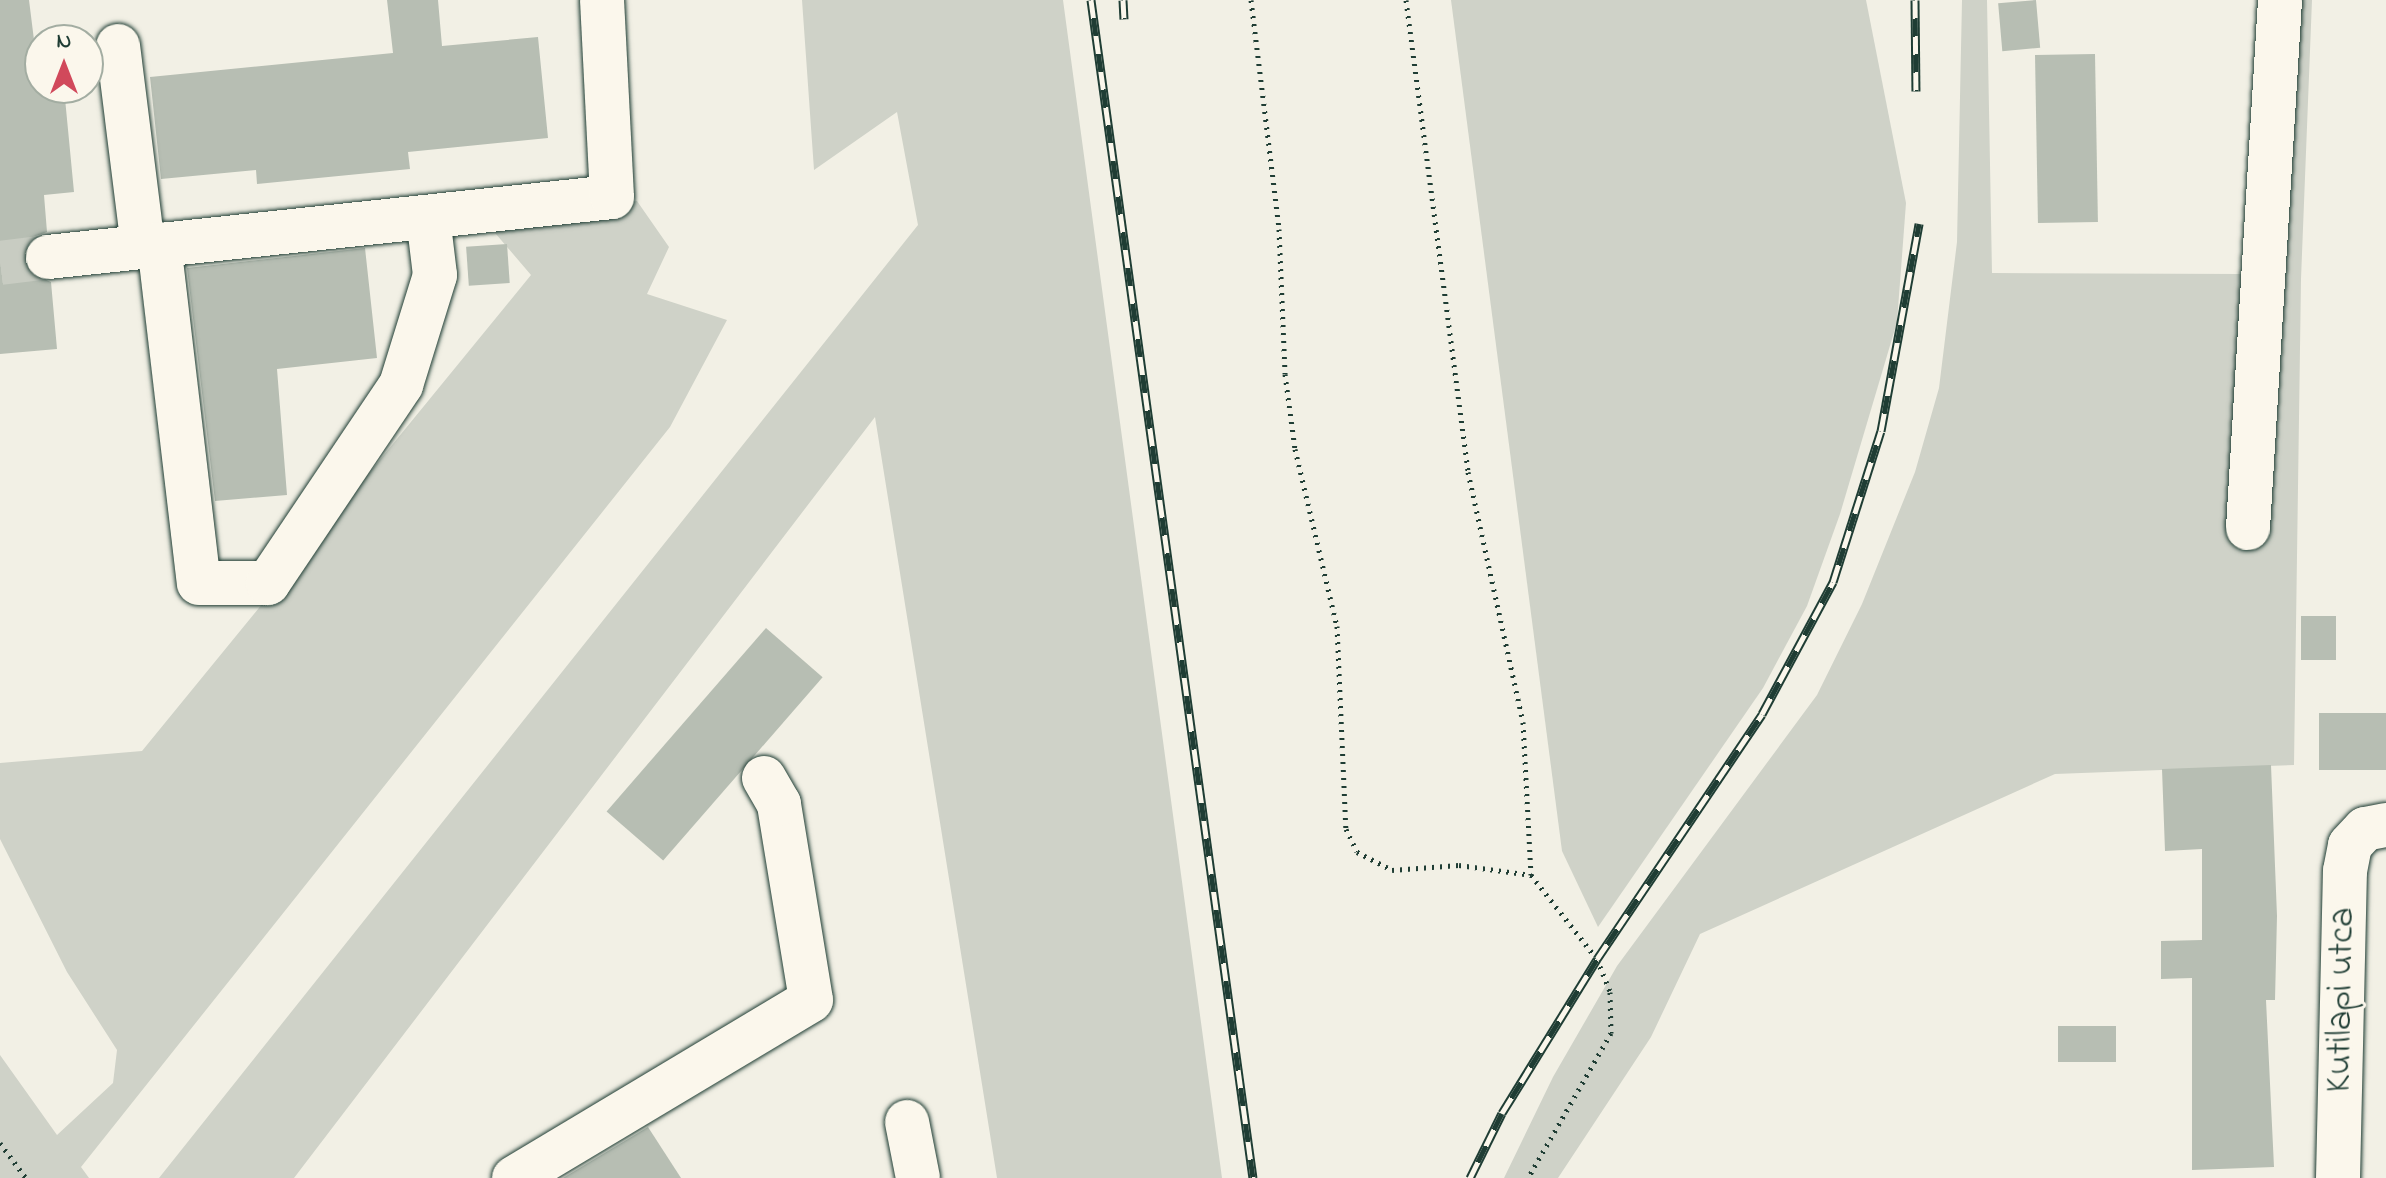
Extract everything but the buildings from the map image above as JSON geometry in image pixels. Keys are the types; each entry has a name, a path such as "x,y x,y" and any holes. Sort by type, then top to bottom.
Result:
{"street":[{"path":"48,257 612,197 602,0"},
{"path":"2248,528 2280,0"},
{"path":"118,46 151,245 199,583 268,583 401,385 435,275 428,217"},
{"path":"514,1178 811,1000 779,804 764,778"},
{"name":"Kutilapi utca","path":"2338,1178 2345,871 2350,845 2375,827"},
{"path":"907,1122 918,1178"}],"path":[{"path":"1251,0 1279,229 1287,389 1342,673 1346,829 1357,852 1392,870 1459,865 1531,875"},
{"path":"1406,0 1468,472 1523,722 1531,875 1597,959 1612,1009 1611,1033 1528,1178"},
{"path":"0,1143 26,1178"}],"shaded area":[{"path":"802,0 1063,0 1222,1178 997,1178 875,417 294,1178 159,1178 918,225 897,112 814,170"},
{"path":"1451,0 1866,0 1906,203 1897,322 1840,514 1807,606 1763,688 1598,927 1562,851"},
{"path":"1962,0 1987,0 1992,273 2242,274 2262,0 2312,0 2301,279 2294,765 2055,774 1700,934 1651,1037 1558,1178 1504,1178 1553,1077 1617,966 1817,695 1862,604 1915,472 1939,388 1957,242"},
{"path":"637,201 669,247 647,294 727,320 670,427 81,1167 89,1178 0,1178 0,1055 57,1135 113,1083 117,1050 67,972 0,839 0,763 142,751 531,275 490,227"}],"tunnel":[{"path":"0,263 48,257"}],"railway":[{"path":"1091,0 1253,1178"},
{"path":"1123,0 1124,19"},
{"path":"1915,0 1916,91"},
{"path":"1470,1178 1502,1113 1597,959 1762,714 1833,582 1881,431 1919,223"}]}
